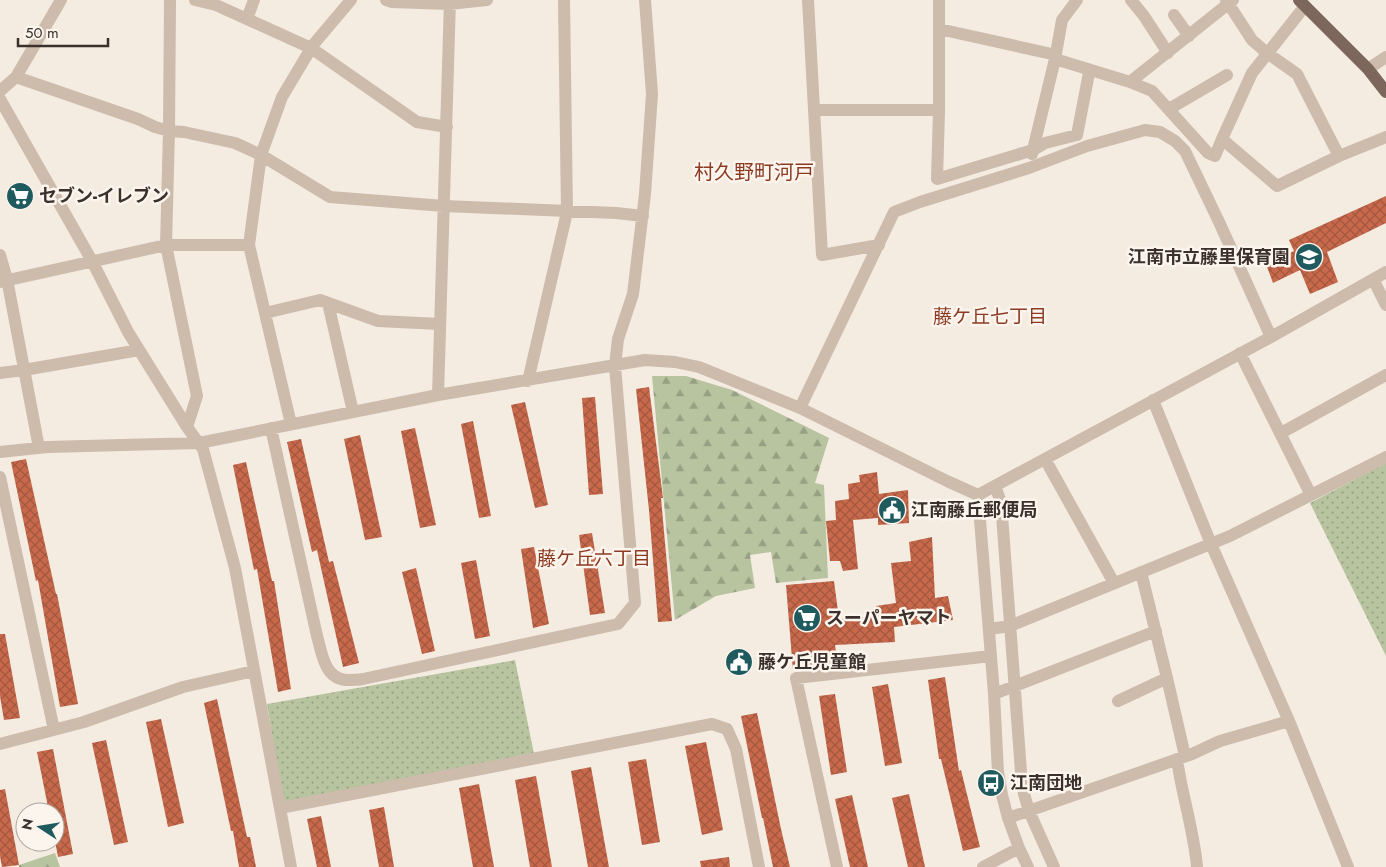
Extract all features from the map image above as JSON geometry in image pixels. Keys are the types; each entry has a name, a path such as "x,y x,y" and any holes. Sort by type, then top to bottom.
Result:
{"main road":[{"path":"1302,3 1368,69 1386,92"}],"street":[{"path":"0,91 16,76 61,0"},
{"path":"170,0 166,245 197,396 187,427"},
{"path":"195,0 216,5 311,48 417,122 447,127"},
{"path":"247,19 254,0"},
{"path":"291,424 249,245 261,155 282,97 311,48 351,0"},
{"path":"386,0 392,2 487,0"},
{"path":"528,380 567,212 564,0"},
{"path":"271,428 317,636 325,666 332,674 344,680 363,680 618,624 635,603 615,366 618,339 633,294 643,216 652,94 646,0"},
{"path":"808,0 822,254 878,245"},
{"path":"939,0 937,179 1033,150 1045,143 1077,135 1089,73"},
{"path":"1029,168 1062,20 1077,0"},
{"path":"1131,0 1168,52"},
{"path":"1130,82 1189,36 1229,1 1252,40 1297,74 1339,156"},
{"path":"438,395 450,2"},
{"path":"939,29 1054,57 1152,91 1208,153 1215,156 1252,73 1302,3"},
{"path":"1174,15 1189,36"},
{"path":"1368,69 1386,57"},
{"path":"1169,109 1227,75"},
{"path":"16,76 138,119 155,127 234,143 261,155 330,197 444,206 616,213 643,216"},
{"path":"0,99 92,261 128,332 187,427 203,449 235,568 291,867"},
{"path":"814,110 939,110"},
{"path":"800,408 894,212 1029,168 1087,146 1145,130 1160,132 1175,141 1185,151 1271,337"},
{"path":"1222,139 1277,186 1339,156 1386,137"},
{"path":"3,280 166,245 249,245"},
{"path":"0,255 3,280 24,370 39,448"},
{"path":"978,495 1271,337 1386,272"},
{"path":"1373,279 1386,305"},
{"path":"265,313 320,300 378,320 440,324"},
{"path":"328,303 353,412"},
{"path":"0,373 139,350"},
{"path":"1240,353 1311,494"},
{"path":"0,452 39,448 199,443 438,395 645,360 676,362 699,367 800,408 947,482 978,495"},
{"path":"1281,433 1386,375"},
{"path":"1153,400 1211,544 1288,721 1348,867"},
{"path":"1001,627 1230,536 1386,456"},
{"path":"1045,459 1114,583"},
{"path":"0,477 54,730"},
{"path":"995,486 1001,502 1001,627 1006,689 1024,794 1020,814 1019,848 1028,867"},
{"path":"978,495 1001,627 991,656 1006,689 998,772 1002,795 1020,814 1054,867"},
{"path":"1141,572 1167,678 1181,758 1180,783 1198,867"},
{"path":"1006,689 1156,631"},
{"path":"837,867 796,678 991,656"},
{"path":"0,744 84,722 183,687 254,671"},
{"path":"1118,701 1167,678"},
{"path":"1020,814 1181,758 1220,742 1288,721"},
{"path":"280,808 712,724 727,729 736,749 759,867"},
{"path":"983,867 1019,848"}],"green space":[{"path":"652,376 686,376 732,390 829,438 815,483 824,485 828,578 776,583 771,552 750,555 755,588 716,596 675,620"},
{"path":"1386,463 1386,656 1310,503"},
{"path":"515,660 534,754 283,803 267,704"},
{"path":"55,853 60,867 19,867 19,865"}],"building":[{"path":"1386,196 1386,223 1327,252 1338,282 1310,294 1300,270 1273,283 1266,264 1294,251 1289,240"},
{"path":"649,387 663,498 661,498 672,621 658,622 649,510 636,389"},
{"path":"595,397 603,494 589,495 582,398"},
{"path":"525,402 548,505 535,508 511,405"},
{"path":"473,421 491,516 479,518 461,424"},
{"path":"415,428 436,525 420,528 401,431"},
{"path":"360,435 382,537 365,540 344,439"},
{"path":"301,439 329,562 333,561 359,663 343,667 317,550 312,552 287,442"},
{"path":"26,459 57,594 78,704 60,707 38,580 36,581 11,462"},
{"path":"246,462 272,581 274,581 291,689 278,692 257,569 254,570 233,465"},
{"path":"877,472 879,494 908,490 909,523 878,525 878,518 853,520 858,569 843,571 840,561 830,561 826,521 836,520 835,501 849,499 848,484 860,482 859,475"},
{"path":"592,533 605,613 590,615 579,535"},
{"path":"932,537 935,598 948,596 953,620 894,627 895,642 835,645 838,665 793,671 786,585 834,581 839,619 877,616 876,606 896,603 891,563 911,561 909,542"},
{"path":"534,547 549,624 533,628 521,549"},
{"path":"476,560 490,636 475,639 461,563"},
{"path":"416,568 435,651 422,654 402,572"},
{"path":"0,634 5,634 20,718 4,720 0,696"},
{"path":"945,677 959,771 961,770 980,847 963,851 941,759 939,759 928,680"},
{"path":"888,684 902,763 885,766 872,687"},
{"path":"835,694 847,772 831,775 819,696"},
{"path":"217,699 247,837 250,837 256,867 239,867 233,831 231,831 204,703"},
{"path":"757,713 790,867 773,867 762,818 741,716"},
{"path":"161,719 184,823 168,827 146,722"},
{"path":"106,740 128,842 114,845 92,743"},
{"path":"706,742 723,830 702,835 685,746"},
{"path":"53,749 63,802 47,802 37,752"},
{"path":"646,759 660,842 642,845 628,762"},
{"path":"591,767 609,867 588,867 571,771"},
{"path":"536,776 552,867 530,867 515,780"},
{"path":"479,784 494,867 473,867 459,788"},
{"path":"5,789 15,852 17,852 19,865 2,867 0,856 0,790"},
{"path":"909,794 925,867 908,867 892,798"},
{"path":"852,795 868,867 850,867 835,799"},
{"path":"384,807 394,867 379,867 369,810"},
{"path":"65,812 73,854 58,857 57,852 65,852"},
{"path":"321,816 331,867 317,867 307,819"},
{"path":"729,857 730,867 701,867 700,861"}],"place":[{"name":"セブン-イレブン","path":"20,196"},
{"name":"江南市立藤里保育園","path":"1309,257"},
{"name":"江南藤丘郵便局","path":"892,510"},
{"name":"スーパーヤマト","path":"807,618"},
{"name":"藤ケ丘児童館","path":"739,662"},
{"name":"江南団地","path":"991,783"}],"district":[{"name":"村久野町河戸","path":"754,172"},
{"name":"藤ケ丘七丁目","path":"990,316"},
{"name":"藤ケ丘六丁目","path":"594,558"}]}
